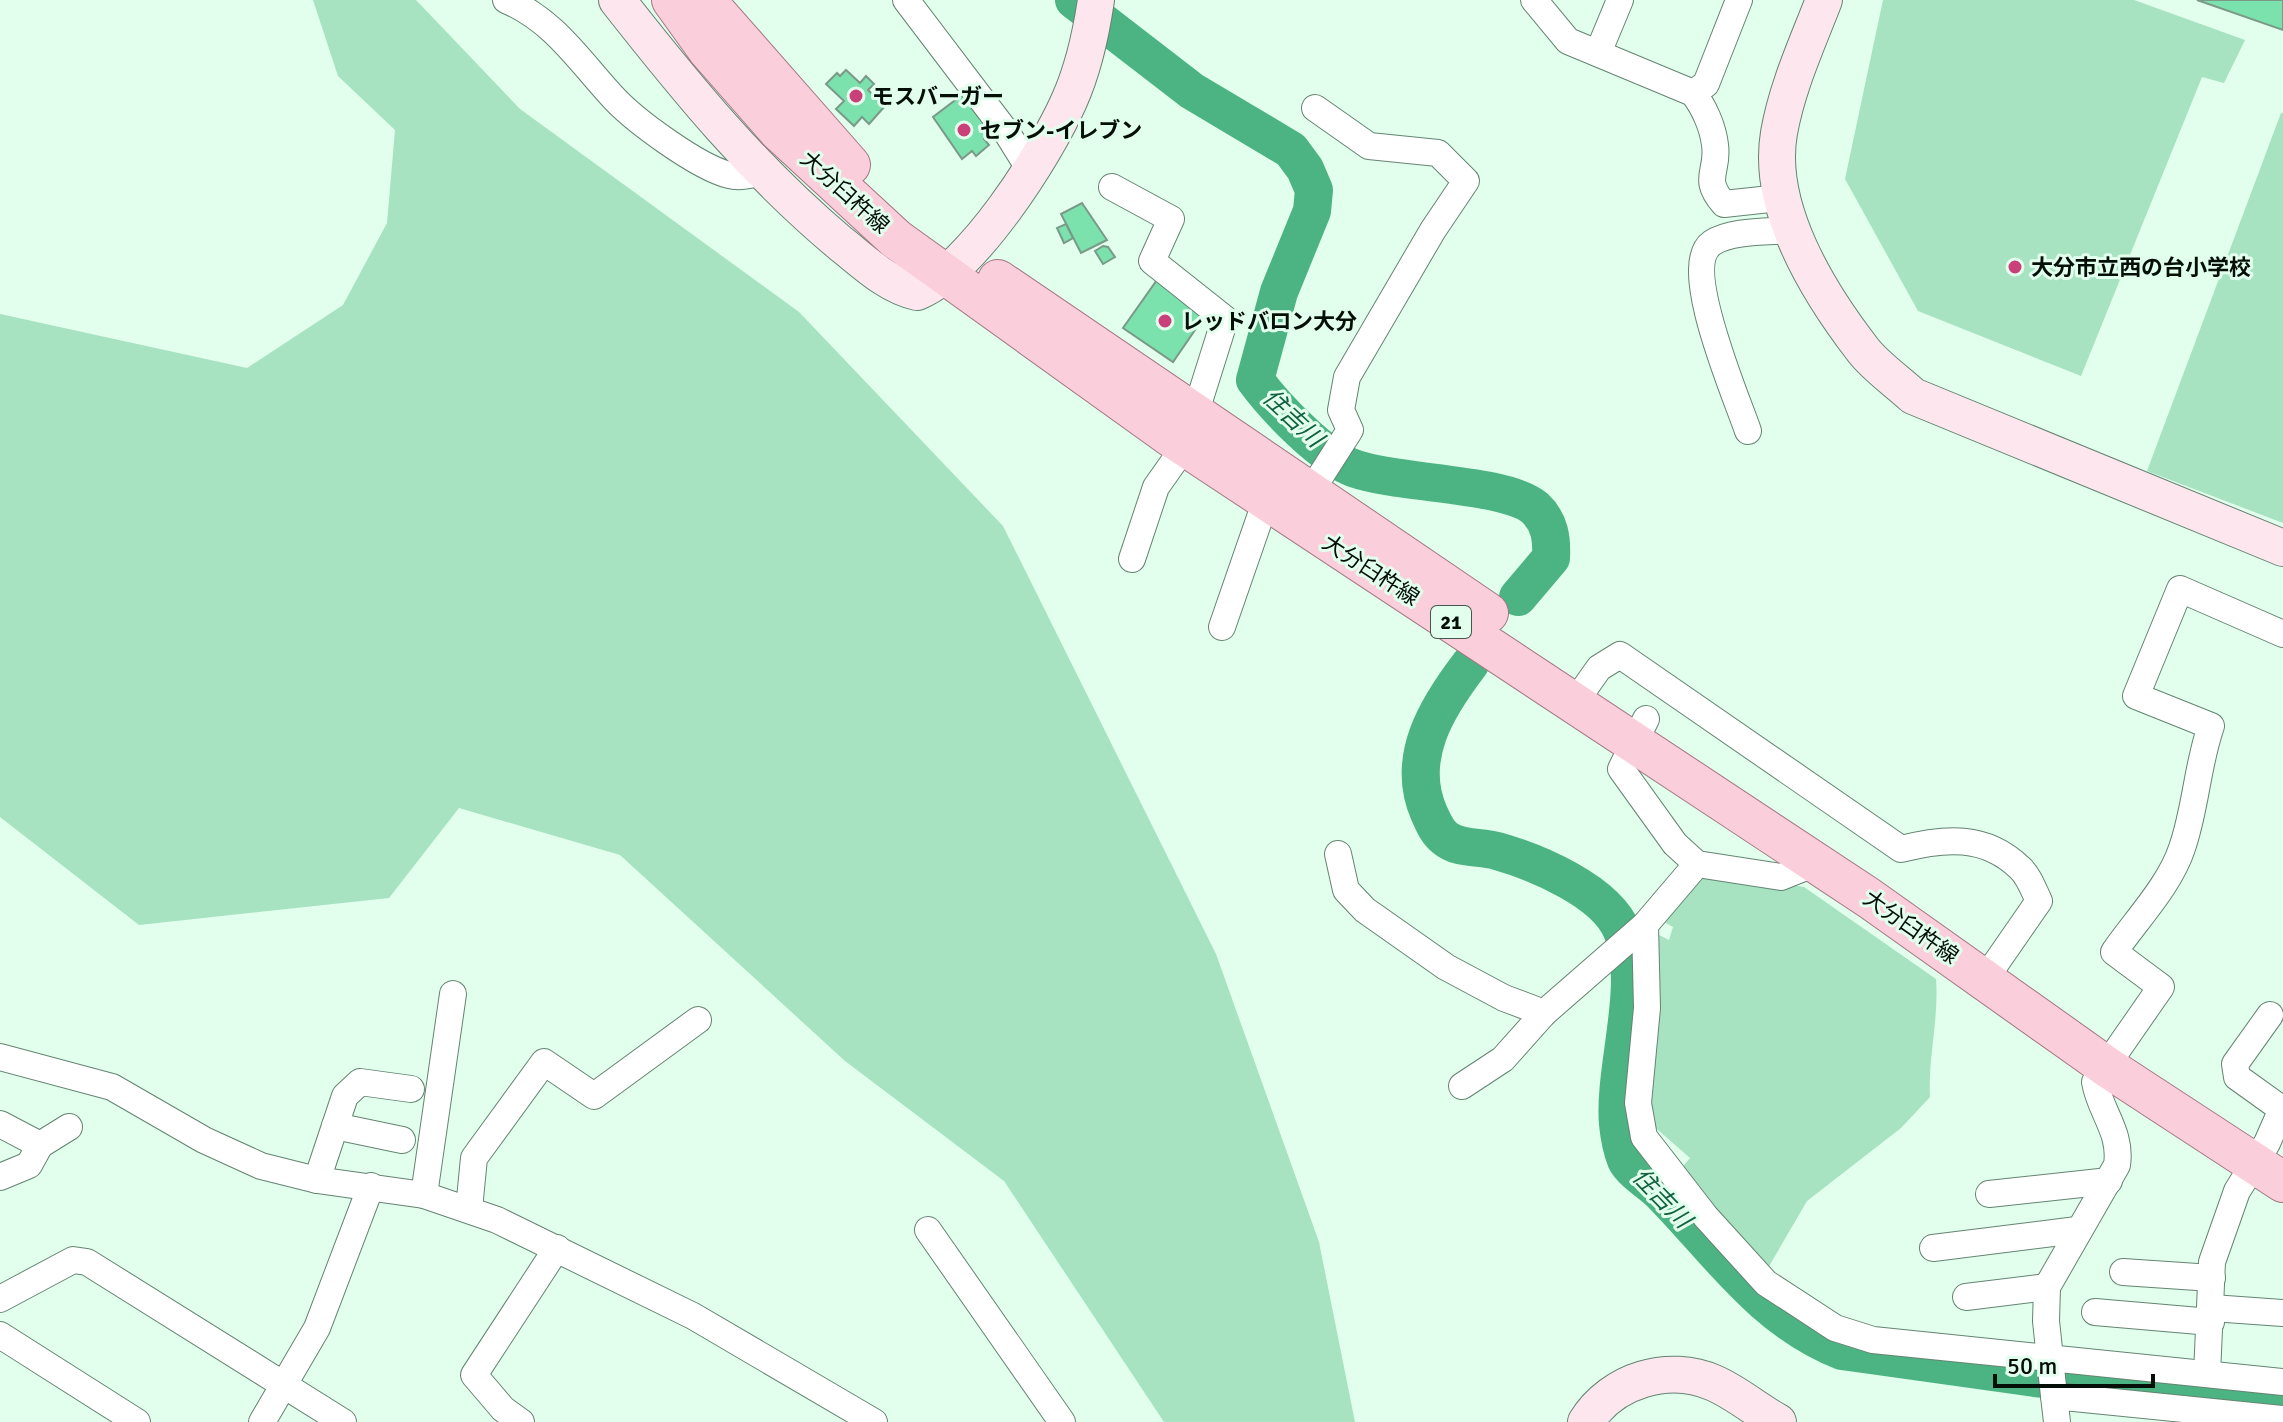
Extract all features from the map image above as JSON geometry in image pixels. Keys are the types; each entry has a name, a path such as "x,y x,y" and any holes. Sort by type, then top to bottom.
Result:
{"main road":[{"name":"大分臼杵線","path":"672,0 708,50 806,159 896,239 954,266 1190,431 1299,495 2114,1055 2275,1144"},
{"name":"大分臼杵線","path":"705,0 846,161 908,217 954,266"},
{"name":"大分臼杵線","path":"1640,730 1816,863 1992,969"}],"street":[{"path":"506,0 549,26 613,98 662,135 728,175 744,177 760,172"},
{"path":"617,0 698,103 760,172 865,263 900,287 917,292 954,266 1030,170 1070,99 1096,0"},
{"path":"906,0 1007,133 1030,170"},
{"path":"1534,0 1568,41 1693,93 1703,107 1716,148 1710,172 1713,191 1724,204 1786,214"},
{"path":"1598,53 1620,0"},
{"path":"1693,93 1706,84 1739,0"},
{"path":"1824,0 1788,96 1782,123 1786,214 1864,352 1913,396 2283,548"},
{"path":"1222,627 1299,495 1344,441 1350,430 1341,410 1347,377 1433,230 1466,181 1438,153 1369,146 1315,108"},
{"path":"1112,187 1171,219 1152,261 1225,319 1190,431 1156,487 1132,559"},
{"path":"1748,431 1706,304 1699,274 1702,255 1711,244 1725,237 1786,214"},
{"path":"2283,634 2180,589 2136,696 2211,726 2202,752 2183,848 2114,952 2161,987 2095,1082 2098,1097 2115,1129 2119,1150 2109,1181 2077,1230 2047,1287 2046,1321 2056,1409 2283,1419"},
{"path":"1582,692 1599,668 1620,655 1901,849 1941,839 1989,846 2022,869 2039,901 1992,969"},
{"path":"1640,730 1621,769 1675,844 1697,864 1781,877 1816,863"},
{"path":"1338,854 1346,890 1365,910 1446,967 1504,998 1544,1013"},
{"path":"1462,1086 1503,1059 1544,1013 1641,928 1697,864"},
{"path":"1641,928 1647,1008 1638,1103 1644,1137 1706,1217 1766,1283 1835,1328 1873,1340 2052,1361 2283,1382"},
{"path":"424,1195 453,994"},
{"path":"2207,1374 2212,1262 2237,1191 2275,1144 2237,1077 2235,1064 2270,1015"},
{"path":"469,1209 474,1158 544,1062 594,1096 698,1020"},
{"path":"0,1057 112,1087 235,1155 317,1180 424,1195 469,1209 557,1248 730,1336 796,1379 874,1422"},
{"path":"317,1180 345,1096 360,1082 411,1089"},
{"path":"0,1124 40,1145"},
{"path":"335,1126 402,1140"},
{"path":"0,1177 29,1165 40,1145 69,1127"},
{"path":"1989,1194 2109,1181"},
{"path":"262,1422 285,1386 333,1292 371,1186"},
{"path":"928,1230 1062,1422"},
{"path":"1933,1248 2077,1230"},
{"path":"521,1422 503,1409 474,1375 557,1248"},
{"path":"0,1299 73,1260 87,1262 343,1422"},
{"path":"2123,1272 2212,1278"},
{"path":"1966,1297 2047,1287"},
{"path":"2095,1312 2283,1313"},
{"path":"0,1335 137,1422"},
{"path":"1586,1422 1598,1405 1623,1387 1652,1377 1681,1375 1723,1387 1778,1422"}],"green space":[{"path":"313,0 416,0 520,109 799,312 1003,526 1216,954 1319,1242 1355,1422 1164,1422 1004,1181 845,1061 620,855 459,808 389,898 139,925 0,817 0,314 247,368 343,305 387,223 395,130 338,76"},
{"name":"大分市立西の台小学校","path":"1883,0 2134,0 2245,40 2224,83 2202,77 2081,376 1918,311 1845,179"},
{"path":"2283,113 2283,523 2147,471"},
{"path":"1698,874 1736,876 1804,887 1936,979 1930,1097 1901,1128 1807,1201 1768,1268 1679,1171 1690,1158 1650,1123 1657,934 1669,940 1673,927 1659,919"}],"building":[{"path":"2197,0 2283,0 2283,30"},
{"name":"モスバーガー","path":"846,70 860,83 866,76 874,84 868,90 885,106 869,124 862,117 854,126 836,109 844,101 826,84 837,73 840,76"},
{"name":"セブン-イレブン","path":"962,95 992,133 984,139 989,145 976,156 972,151 962,159 933,117"},
{"path":"1082,203 1107,240 1081,253 1061,214"},
{"path":"1066,224 1073,238 1064,243 1057,228"},
{"path":"1103,246 1108,247 1115,257 1103,264 1095,251"},
{"name":"レッドバロン大分","path":"1157,280 1206,314 1173,362 1123,328"}],"waterway":[{"name":"住吉川","path":"1074,0 1192,91 1291,150 1305,169 1314,190 1312,211 1279,292 1255,380 1315,444 1356,469 1501,493 1535,508 1549,531 1551,558 1518,597"},
{"name":"住吉川","path":"1470,664 1436,716 1423,753 1423,793 1432,820 1440,833 1451,842 1513,856 1568,880 1601,903 1614,917 1628,952 1630,976 1618,1102 1618,1128 1626,1160 1765,1303 1814,1338 1842,1351 2035,1378 2283,1404"}],"place":[{"name":"モスバーガー","path":"856,96"},
{"name":"セブン-イレブン","path":"964,130"},
{"name":"大分市立西の台小学校","path":"2015,267"},
{"name":"レッドバロン大分","path":"1165,321"}]}
